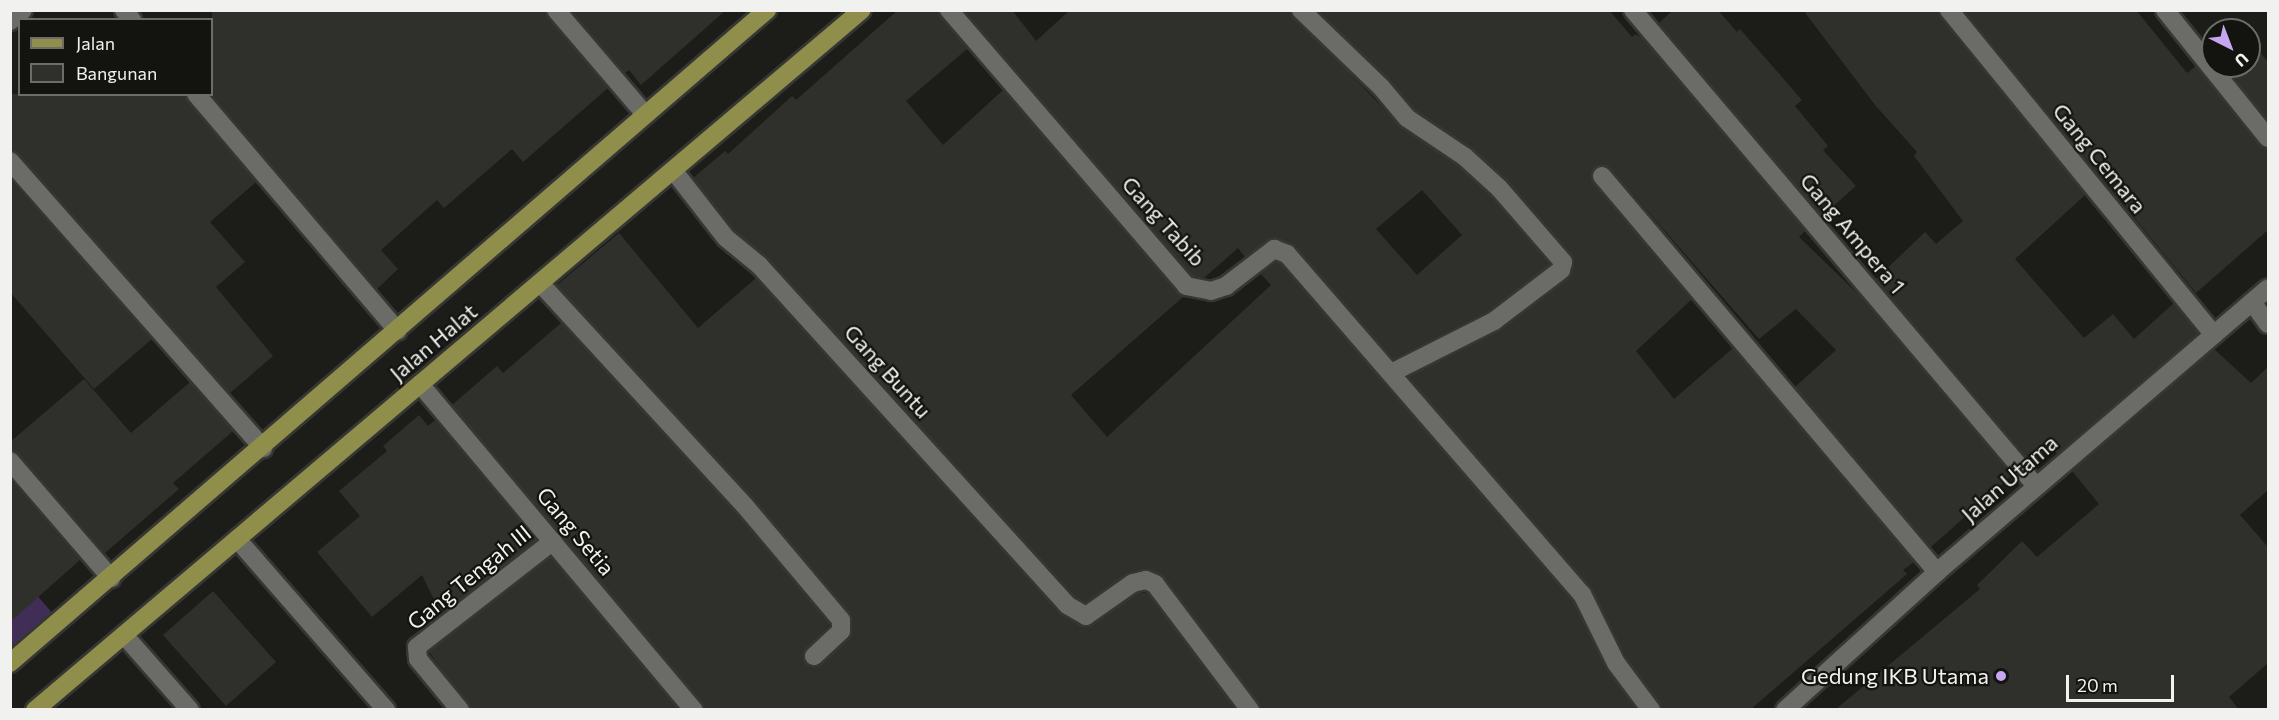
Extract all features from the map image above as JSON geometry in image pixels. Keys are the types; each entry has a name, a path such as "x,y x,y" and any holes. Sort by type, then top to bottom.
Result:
{"main road":[{"name":"Jalan Halat","path":"10,663 398,332 644,113 767,10"},
{"name":"Jalan Halat","path":"35,710 862,10"}],"street":[{"path":"10,21 23,10"},
{"path":"556,10 644,113"},
{"name":"Gang Tabib","path":"949,10 1186,286 1211,291 1226,286 1274,249 1287,254 1391,373"},
{"path":"1301,10 1381,87 1407,118 1465,157 1500,188 1563,262 1561,270 1494,321 1391,373 1582,594 1616,663 1651,710"},
{"name":"Gang Ampera 1","path":"1633,10 2036,486"},
{"name":"Gang Cemara","path":"1949,10 2214,335"},
{"path":"2165,10 2268,138"},
{"path":"198,96 398,332"},
{"path":"10,161 263,448"},
{"name":"Gang Buntu","path":"674,170 726,237 775,282 1066,605 1086,616 1132,584 1146,580 1155,584 1250,710"},
{"path":"1602,176 1937,572"},
{"path":"540,283 745,506 841,620 841,631 814,656"},
{"name":"Jalan Utama","path":"1785,710 1937,572 2268,288"},
{"path":"2252,302 2268,324"},
{"name":"Gang Setia","path":"420,384 694,710"},
{"path":"10,461 111,578"},
{"path":"237,539 386,710"},
{"name":"Gang Tengah III","path":"460,710 418,658 417,647 553,541"},
{"path":"124,635 190,710"}],"shaded area":[{"path":"10,564 54,615 10,653"}],"building":[{"path":"212,10 545,10 608,88 523,162 512,149 444,208 437,200 381,250 398,269 377,289 213,96"},
{"path":"571,10 726,10 641,85 629,70 625,73"},
{"path":"898,10 938,10 967,49 906,101 943,145 1003,90 1183,297 1071,395 1107,437 1271,285 1261,274 1276,262 1280,263 1573,600 1606,668 1637,710 1261,710 1160,574 1144,569 1130,572 1085,603 1074,596 767,257 734,230 693,178 725,151 728,154 792,96 796,100"},
{"path":"964,10 1012,10 1036,41 1070,10 1290,10 1399,125 1458,166 1491,196 1550,264 1488,311 1393,359 1291,243 1272,238 1245,257 1238,248 1204,278 1192,276","holes":["1422,190 1462,235 1417,275 1376,229"]},
{"path":"1318,10 1609,10 1632,37 1635,34 1642,38 1805,231 1799,237 1859,295 2012,475 1931,547 1795,387 1836,350 1796,309 1759,339 1611,169 1595,167 1591,173 1593,183 1692,299 1636,351 1674,399 1733,348 1914,562 1903,570 1907,574 1750,710 1662,710 1626,657 1590,587 1408,377 1501,330 1568,279 1574,259 1507,180 1471,148 1415,110"},
{"path":"1673,10 1718,10 1737,32 1740,29 1802,100 1795,106 1828,146 1823,150 1856,186 1822,216 1659,23"},
{"path":"1803,10 1938,10 2085,195 2015,259 2084,338 2113,314 2134,339 2174,303 2198,333 2057,454 2051,446 2031,462 1876,279 1925,232 1936,244 1963,221 1914,156 1917,152 1875,105"},
{"path":"1964,10 2136,10 2187,73 2196,66 2201,72 2201,78 2206,78 2259,145 2268,149 2268,230 2196,293"},
{"path":"2261,54 2268,62 2268,121 2234,78 2261,78"},
{"path":"10,94 18,94 18,96 187,96 256,182 210,222 245,262 216,287 273,356 230,393 18,154 10,150"},
{"path":"10,179 152,339 94,389 10,292"},
{"path":"619,233 698,328 756,278 1059,613 1087,627 1138,593 1148,593 1236,710 705,710 452,405 497,366 503,373 561,323 737,513 830,624 804,652 805,663 811,667 821,665 849,639 852,631 850,613 753,498 557,285"},
{"path":"2214,349 2251,383 2268,367 2268,490 2240,515 2268,547 2268,663 2229,697 2239,710 1835,710 1980,589 1977,585 2022,541 2037,557 2099,504 2072,471"},
{"path":"84,379 131,433 190,382 233,431 173,483 179,489 105,553 19,454 10,450 10,442"},
{"path":"419,415 428,426 435,420 536,540 441,614 422,575 372,617 317,552 360,516 339,491 387,451 383,446"},
{"path":"10,479 80,560 10,622"},
{"path":"551,557 679,710 471,710 429,652"},
{"path":"213,591 276,662 226,706 163,635"}],"place":[{"name":"Gedung IKB Utama","path":"2001,676"}]}
